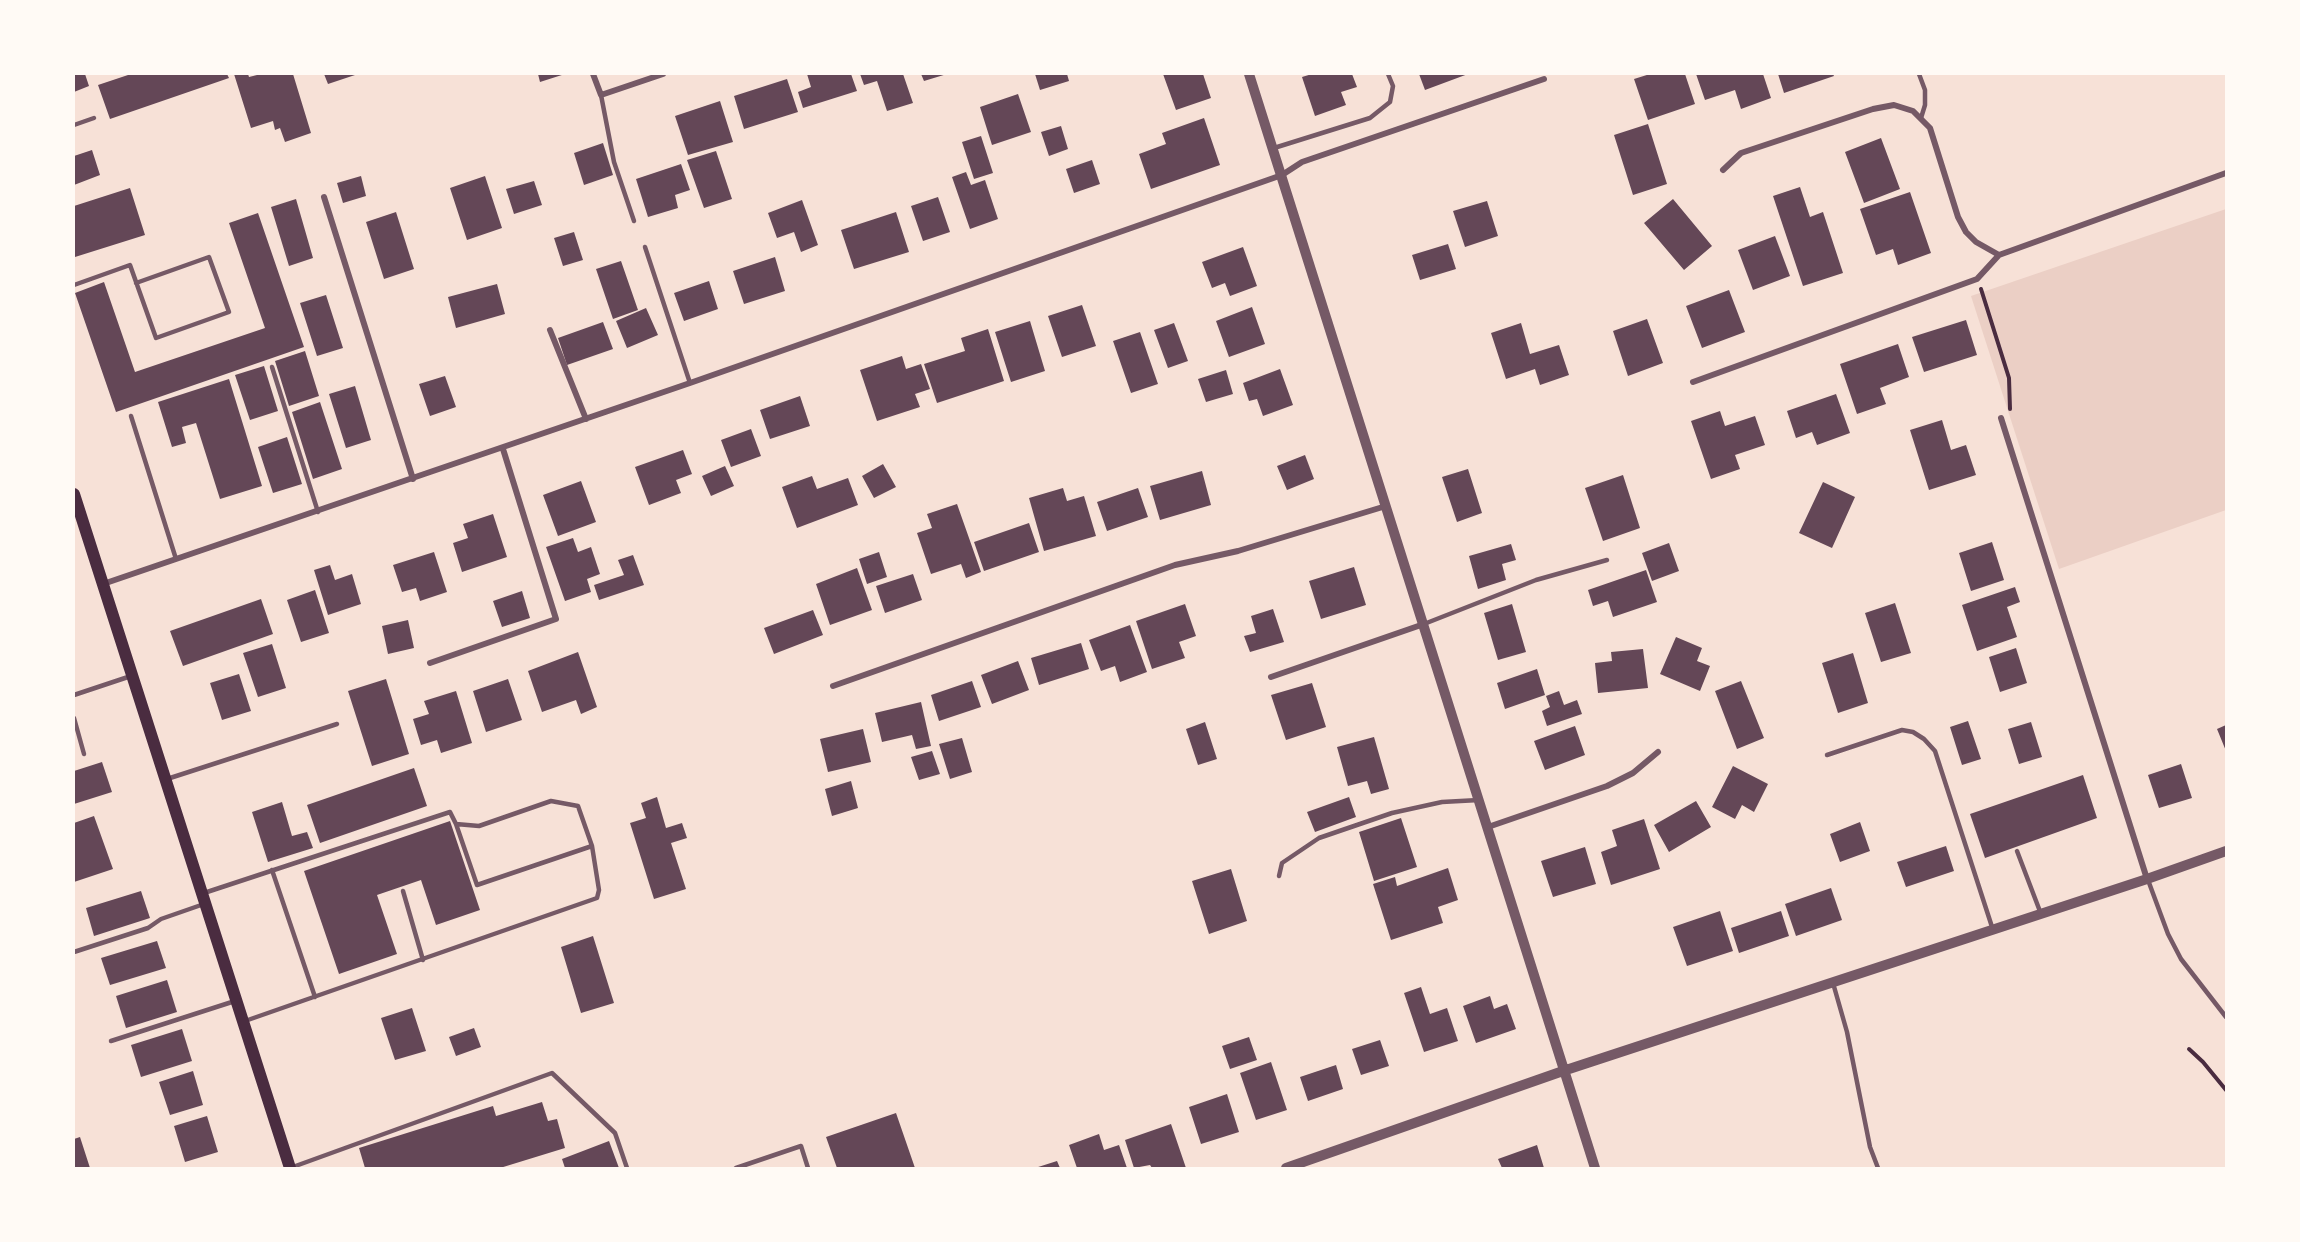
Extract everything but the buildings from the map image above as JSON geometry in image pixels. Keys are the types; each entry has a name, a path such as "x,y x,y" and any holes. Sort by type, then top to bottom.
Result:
{"main road":[{"path":"74,494 290,1168"}],"street":[{"path":"593,74 601,95 663,74"},
{"path":"1249,74 1595,1168"},
{"path":"102,585 503,449 1282,175 1302,162 1544,79"},
{"path":"1723,170 1741,153 1873,109 1894,105 1913,111 1930,128 1958,217 1966,232 1976,242 1999,255"},
{"path":"1694,382 1977,279 1999,255 2226,173"},
{"path":"324,197 413,479"},
{"path":"550,330 586,418"},
{"path":"2001,418 2147,879"},
{"path":"430,663 556,619 503,449"},
{"path":"833,686 1174,565 1238,551 1386,506"},
{"path":"1271,677 1424,624"},
{"path":"1488,827 1607,786 1633,773 1658,752"},
{"path":"1286,1168 1563,1071 2226,851"}],"lane":[{"path":"1274,148 1370,118 1390,102 1392,86 1388,74"},
{"path":"1919,74 1925,90 1925,105 1921,118"},
{"path":"601,95 614,162 634,221"},
{"path":"74,125 94,118"},
{"path":"645,247 690,383"},
{"path":"74,285 130,265 136,283 156,338 228,312 209,257 136,283"},
{"path":"272,367 318,512"},
{"path":"131,416 176,559"},
{"path":"1424,624 1536,580 1607,560"},
{"path":"74,695 132,676"},
{"path":"74,718 84,754"},
{"path":"165,780 337,724"},
{"path":"1827,755 1902,730 1913,732 1924,739 1935,752 1993,930"},
{"path":"1279,876 1282,863 1319,838 1392,813 1442,802 1479,800"},
{"path":"242,1022 597,898 599,890 591,846 578,806 551,801 479,826 456,824"},
{"path":"74,952 148,928 161,919 203,899 272,870 450,812 477,885 591,846"},
{"path":"2018,851 2041,914"},
{"path":"272,870 315,997"},
{"path":"2147,879 2168,934 2181,959 2226,1017"},
{"path":"403,891 423,960"},
{"path":"1833,983 1847,1032 1870,1147 1878,1168"},
{"path":"111,1041 235,1001"},
{"path":"290,1168 552,1073 615,1133 627,1168"},
{"path":"736,1168 751,1166 801,1146 808,1168"}],"path":[{"path":"1977,279 2009,378 2008,440"},
{"path":"2189,1049 2226,1090"}],"shaded area":[{"path":"2226,209 2226,510 2059,569 1971,296"}]}
